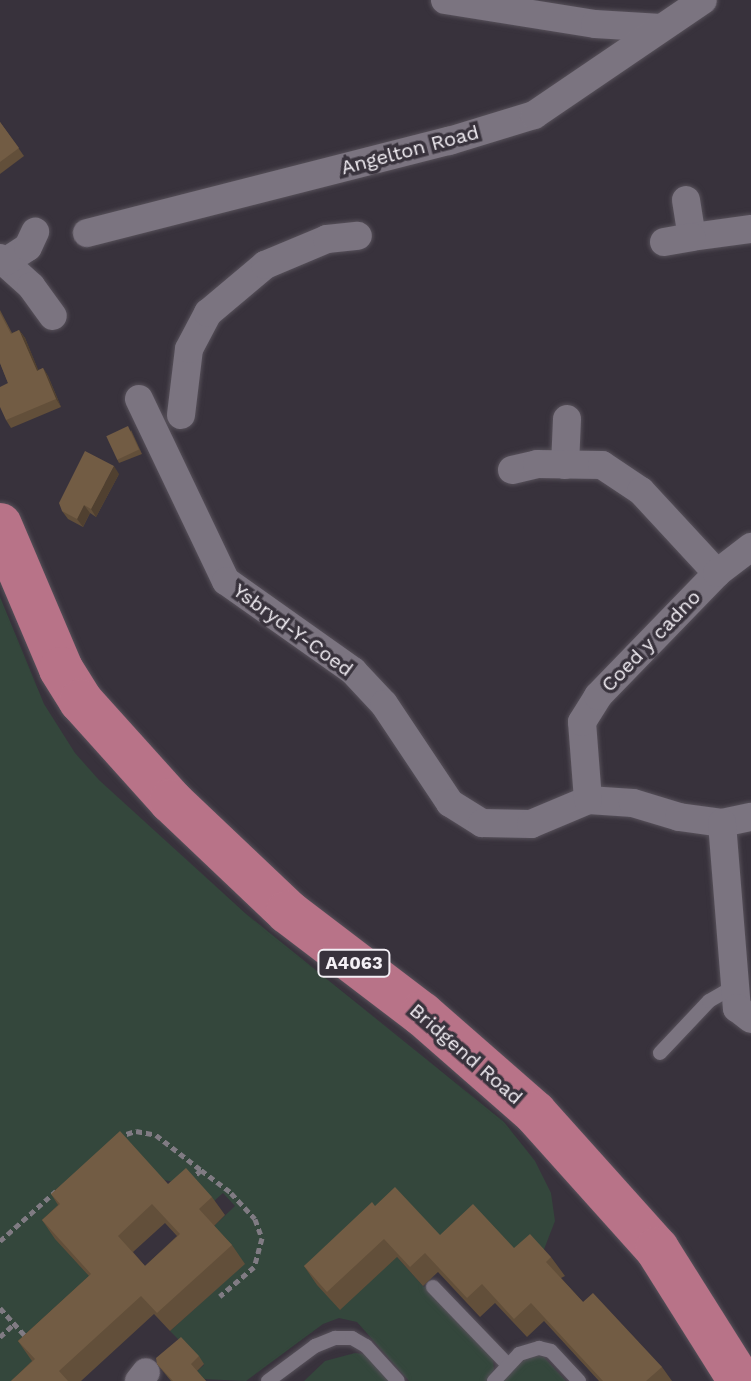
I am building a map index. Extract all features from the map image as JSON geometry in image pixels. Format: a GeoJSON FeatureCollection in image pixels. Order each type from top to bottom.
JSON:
{"type":"FeatureCollection","features":[{"type":"Feature","properties":{"kind":"main road","name":"Bridgend Road"},"geometry":{"type":"LineString","coordinates":[[0,525],[10,573],[61,669],[101,723],[171,801],[288,912],[422,1014],[535,1113],[657,1249],[740,1381]]}},
{"type":"Feature","properties":{"kind":"street"},"geometry":{"type":"LineString","coordinates":[[445,0],[595,24],[661,28]]}},
{"type":"Feature","properties":{"kind":"street","name":"Angelton Road"},"geometry":{"type":"LineString","coordinates":[[87,233],[449,141],[534,115],[703,0]]}},
{"type":"Feature","properties":{"kind":"street"},"geometry":{"type":"LineString","coordinates":[[686,200],[678,240],[751,229]]}},
{"type":"Feature","properties":{"kind":"street"},"geometry":{"type":"LineString","coordinates":[[35,232],[28,247],[2,260],[31,286],[53,316]]}},
{"type":"Feature","properties":{"kind":"street"},"geometry":{"type":"LineString","coordinates":[[152,427],[187,413],[189,349],[208,313],[265,265],[327,239],[358,236]]}},
{"type":"Feature","properties":{"kind":"street","name":"Ysbryd-Y-Coed"},"geometry":{"type":"LineString","coordinates":[[139,399],[226,581],[353,671],[384,704],[450,803],[482,823],[531,824],[588,800]]}},
{"type":"Feature","properties":{"kind":"street"},"geometry":{"type":"LineString","coordinates":[[565,465],[567,419]]}},
{"type":"Feature","properties":{"kind":"street"},"geometry":{"type":"LineString","coordinates":[[512,470],[537,464],[602,465],[641,491],[717,573]]}},
{"type":"Feature","properties":{"kind":"street","name":"Coed y cadno"},"geometry":{"type":"LineString","coordinates":[[588,800],[582,722],[598,696],[717,573],[751,547]]}},
{"type":"Feature","properties":{"kind":"street"},"geometry":{"type":"LineString","coordinates":[[588,800],[633,803],[679,817],[722,823],[751,817]]}},
{"type":"Feature","properties":{"kind":"street"},"geometry":{"type":"LineString","coordinates":[[722,823],[737,1008],[751,1019]]}},
{"type":"Feature","properties":{"kind":"lane"},"geometry":{"type":"LineString","coordinates":[[660,1053],[709,1001],[735,986]]}},
{"type":"Feature","properties":{"kind":"lane"},"geometry":{"type":"LineString","coordinates":[[433,1287],[508,1365]]}},
{"type":"Feature","properties":{"kind":"lane"},"geometry":{"type":"LineString","coordinates":[[268,1381],[315,1346],[335,1338],[352,1338],[366,1346],[398,1381]]}},
{"type":"Feature","properties":{"kind":"lane"},"geometry":{"type":"LineString","coordinates":[[494,1381],[519,1354],[539,1348],[551,1351],[579,1381]]}},
{"type":"Feature","properties":{"kind":"path"},"geometry":{"type":"LineString","coordinates":[[108,1145],[125,1133],[146,1132],[166,1141],[231,1193],[255,1219],[262,1238],[254,1267],[220,1296]]}},
{"type":"Feature","properties":{"kind":"path"},"geometry":{"type":"LineString","coordinates":[[177,1191],[201,1170]]}},
{"type":"Feature","properties":{"kind":"path"},"geometry":{"type":"LineString","coordinates":[[0,1241],[65,1183]]}},
{"type":"Feature","properties":{"kind":"path"},"geometry":{"type":"LineString","coordinates":[[0,1308],[31,1343]]}},
{"type":"Feature","properties":{"kind":"path"},"geometry":{"type":"LineString","coordinates":[[0,1337],[14,1324]]}},
{"type":"Feature","properties":{"kind":"green space"},"geometry":{"type":"Polygon","coordinates":[[[0,597],[44,704],[75,753],[99,780],[245,913],[504,1122],[535,1161],[551,1193],[555,1221],[543,1252],[453,1253],[408,1206],[397,1257],[424,1287],[427,1285],[493,1358],[494,1370],[487,1381],[409,1381],[357,1322],[339,1318],[323,1324],[246,1381],[202,1379],[196,1372],[204,1365],[170,1331],[244,1264],[212,1228],[235,1206],[223,1193],[213,1202],[199,1187],[159,1179],[104,1293],[31,1359],[48,1378],[44,1381],[0,1381],[0,597]]]}},
{"type":"Feature","properties":{"kind":"green space"},"geometry":{"type":"Polygon","coordinates":[[[355,1353],[365,1354],[389,1381],[304,1381],[325,1361],[355,1353]]]}},
{"type":"Feature","properties":{"kind":"green space"},"geometry":{"type":"Polygon","coordinates":[[[535,1355],[544,1357],[566,1381],[501,1381],[522,1359],[535,1355]]]}},
{"type":"Feature","properties":{"kind":"building"},"geometry":{"type":"Polygon","coordinates":[[[0,122],[19,148],[0,162],[0,122]]]}},
{"type":"Feature","properties":{"kind":"building"},"geometry":{"type":"Polygon","coordinates":[[[0,313],[11,334],[19,330],[37,371],[43,368],[56,399],[6,420],[0,407],[0,387],[8,383],[0,363],[0,313]]]}},
{"type":"Feature","properties":{"kind":"building"},"geometry":{"type":"Polygon","coordinates":[[[128,426],[139,450],[117,460],[106,436],[128,426]]]}},
{"type":"Feature","properties":{"kind":"building"},"geometry":{"type":"Polygon","coordinates":[[[85,451],[114,466],[91,509],[84,505],[77,519],[62,511],[59,503],[85,451]]]}},
{"type":"Feature","properties":{"kind":"building"},"geometry":{"type":"Polygon","coordinates":[[[120,1131],[168,1184],[186,1168],[212,1197],[199,1209],[232,1245],[157,1313],[141,1296],[59,1371],[68,1381],[11,1381],[35,1359],[18,1341],[91,1274],[42,1220],[60,1204],[51,1194],[120,1131]],[[152,1204],[118,1236],[145,1266],[180,1234],[152,1204]]]}},
{"type":"Feature","properties":{"kind":"building"},"geometry":{"type":"Polygon","coordinates":[[[395,1187],[440,1235],[473,1204],[514,1248],[530,1234],[551,1257],[546,1262],[583,1302],[593,1293],[662,1367],[646,1381],[603,1381],[531,1303],[514,1319],[482,1284],[467,1298],[425,1253],[410,1267],[384,1239],[327,1292],[304,1266],[372,1202],[375,1206],[395,1187]]]}},
{"type":"Feature","properties":{"kind":"building"},"geometry":{"type":"Polygon","coordinates":[[[181,1337],[199,1356],[191,1364],[206,1381],[173,1381],[157,1364],[156,1358],[181,1337]]]}}]}
